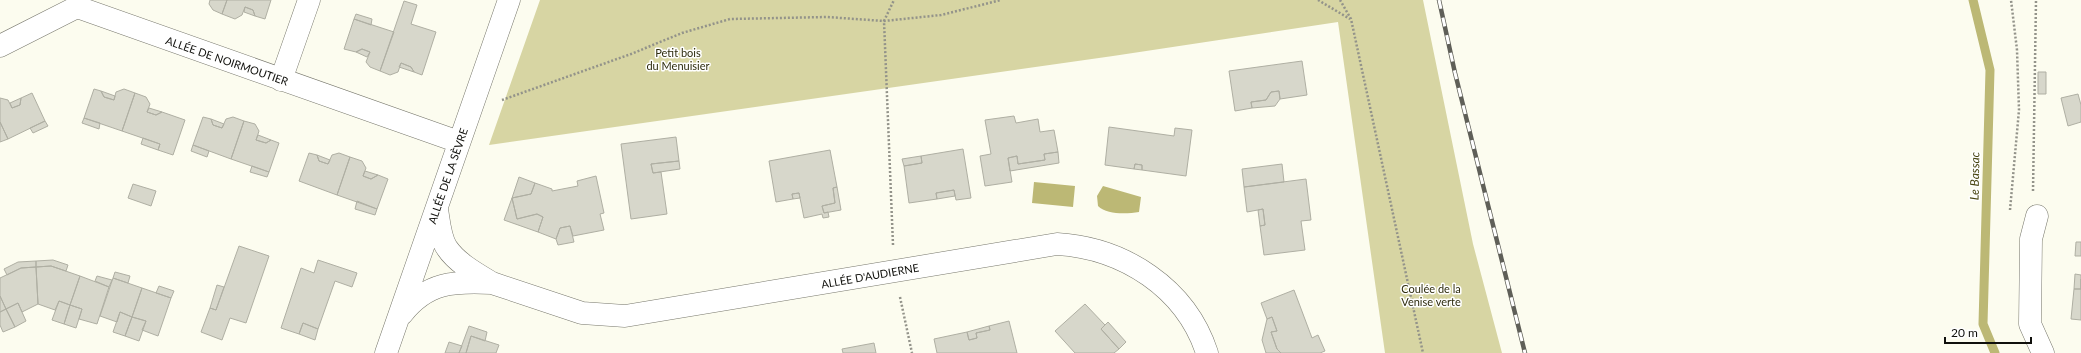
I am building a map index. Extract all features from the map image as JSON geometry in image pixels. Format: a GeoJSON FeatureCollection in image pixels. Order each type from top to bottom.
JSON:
{"type":"FeatureCollection","features":[{"type":"Feature","properties":{"kind":"street"},"geometry":{"type":"LineString","coordinates":[[281,80],[309,0]]}},
{"type":"Feature","properties":{"kind":"street","name":"ALLÉE DE LA SÈVRE"},"geometry":{"type":"LineString","coordinates":[[386,353],[509,0]]}},
{"type":"Feature","properties":{"kind":"street","name":"ALLÉE DE NOIRMOUTIER"},"geometry":{"type":"LineString","coordinates":[[0,46],[77,4],[281,80],[459,142]]}},
{"type":"Feature","properties":{"kind":"street","name":"ALLÉE D'AUDIERNE"},"geometry":{"type":"LineString","coordinates":[[437,207],[441,232],[447,248],[474,272],[492,283],[582,313],[603,316],[625,316],[1057,244],[1090,248],[1137,267],[1167,289],[1181,304],[1199,333],[1207,353]]}},
{"type":"Feature","properties":{"kind":"street"},"geometry":{"type":"LineString","coordinates":[[2037,216],[2031,239],[2030,324],[2043,353]]}},
{"type":"Feature","properties":{"kind":"street","name":"ALLÉE D'AUDIERNE"},"geometry":{"type":"LineString","coordinates":[[398,320],[409,306],[420,296],[433,288],[463,281],[492,283]]}},
{"type":"Feature","properties":{"kind":"path"},"geometry":{"type":"LineString","coordinates":[[894,0],[884,21],[894,272],[912,353]]}},
{"type":"Feature","properties":{"kind":"path"},"geometry":{"type":"LineString","coordinates":[[476,97],[498,102],[631,54],[682,33],[730,19],[827,17],[884,21],[941,15],[1001,0]]}},
{"type":"Feature","properties":{"kind":"path"},"geometry":{"type":"LineString","coordinates":[[1318,0],[1351,20]]}},
{"type":"Feature","properties":{"kind":"path"},"geometry":{"type":"LineString","coordinates":[[1340,0],[1351,20],[1423,353]]}},
{"type":"Feature","properties":{"kind":"path"},"geometry":{"type":"LineString","coordinates":[[2010,212],[2019,110],[2017,50],[2011,0]]}},
{"type":"Feature","properties":{"kind":"path"},"geometry":{"type":"LineString","coordinates":[[2036,0],[2033,190],[2037,216]]}},
{"type":"Feature","properties":{"kind":"green space"},"geometry":{"type":"Polygon","coordinates":[[[540,0],[1423,0],[1473,244],[1502,353],[1385,353],[1338,22],[1113,56],[489,145],[540,0]]]}},
{"type":"Feature","properties":{"kind":"shaded area"},"geometry":{"type":"Polygon","coordinates":[[[1034,182],[1075,186],[1073,207],[1032,203],[1034,182]]]}},
{"type":"Feature","properties":{"kind":"shaded area"},"geometry":{"type":"Polygon","coordinates":[[[1103,186],[1141,197],[1139,212],[1117,213],[1102,209],[1098,206],[1097,196],[1103,186]]]}},
{"type":"Feature","properties":{"kind":"building"},"geometry":{"type":"Polygon","coordinates":[[[210,0],[227,0],[222,14],[213,10],[209,4],[210,0]]]}},
{"type":"Feature","properties":{"kind":"building"},"geometry":{"type":"Polygon","coordinates":[[[227,0],[271,0],[265,19],[255,16],[253,10],[245,7],[242,15],[235,19],[222,14],[227,0]]]}},
{"type":"Feature","properties":{"kind":"building"},"geometry":{"type":"Polygon","coordinates":[[[404,1],[417,5],[411,24],[436,32],[422,75],[414,72],[411,67],[401,63],[398,72],[390,75],[380,71],[404,1]]]}},
{"type":"Feature","properties":{"kind":"building"},"geometry":{"type":"Polygon","coordinates":[[[245,7],[253,10],[255,16],[244,12],[245,7]]]}},
{"type":"Feature","properties":{"kind":"building"},"geometry":{"type":"Polygon","coordinates":[[[356,14],[372,19],[371,25],[354,19],[356,14]]]}},
{"type":"Feature","properties":{"kind":"building"},"geometry":{"type":"Polygon","coordinates":[[[354,19],[394,32],[380,71],[370,67],[366,62],[370,52],[362,49],[356,52],[344,49],[354,19]]]}},
{"type":"Feature","properties":{"kind":"building"},"geometry":{"type":"Polygon","coordinates":[[[362,49],[370,52],[367,57],[356,52],[362,49]]]}},
{"type":"Feature","properties":{"kind":"building"},"geometry":{"type":"Polygon","coordinates":[[[1302,61],[1307,95],[1280,99],[1279,91],[1271,92],[1266,100],[1251,102],[1252,108],[1235,111],[1229,71],[1302,61]]]}},
{"type":"Feature","properties":{"kind":"building"},"geometry":{"type":"Polygon","coordinates":[[[401,63],[411,67],[414,72],[399,67],[401,63]]]}},
{"type":"Feature","properties":{"kind":"building"},"geometry":{"type":"Polygon","coordinates":[[[2038,72],[2046,72],[2046,94],[2038,94],[2038,72]]]}},
{"type":"Feature","properties":{"kind":"building"},"geometry":{"type":"Polygon","coordinates":[[[94,89],[101,91],[104,97],[114,100],[116,92],[124,89],[135,93],[122,131],[84,118],[94,89]]]}},
{"type":"Feature","properties":{"kind":"building"},"geometry":{"type":"Polygon","coordinates":[[[101,91],[115,96],[114,100],[104,97],[101,91]]]}},
{"type":"Feature","properties":{"kind":"building"},"geometry":{"type":"Polygon","coordinates":[[[1279,91],[1280,99],[1275,106],[1252,108],[1251,102],[1266,100],[1271,92],[1279,91]]]}},
{"type":"Feature","properties":{"kind":"building"},"geometry":{"type":"Polygon","coordinates":[[[32,93],[45,121],[8,139],[0,122],[0,98],[8,100],[12,108],[20,105],[21,98],[32,93]]]}},
{"type":"Feature","properties":{"kind":"building"},"geometry":{"type":"Polygon","coordinates":[[[135,93],[146,97],[150,104],[147,112],[156,115],[162,112],[185,120],[173,155],[158,150],[160,144],[122,131],[135,93]]]}},
{"type":"Feature","properties":{"kind":"building"},"geometry":{"type":"Polygon","coordinates":[[[2078,94],[2081,105],[2081,122],[2068,126],[2061,98],[2078,94]]]}},
{"type":"Feature","properties":{"kind":"building"},"geometry":{"type":"Polygon","coordinates":[[[21,98],[20,105],[12,108],[10,103],[21,98]]]}},
{"type":"Feature","properties":{"kind":"building"},"geometry":{"type":"Polygon","coordinates":[[[149,108],[162,112],[156,115],[147,112],[149,108]]]}},
{"type":"Feature","properties":{"kind":"building"},"geometry":{"type":"Polygon","coordinates":[[[1014,116],[1016,123],[1038,119],[1040,132],[1054,130],[1058,152],[1044,154],[1045,160],[1018,164],[1017,156],[1008,158],[1012,182],[985,186],[980,156],[991,154],[985,120],[1014,116]]]}},
{"type":"Feature","properties":{"kind":"building"},"geometry":{"type":"Polygon","coordinates":[[[203,117],[211,119],[213,125],[222,128],[226,119],[233,117],[244,121],[231,159],[193,145],[203,117]]]}},
{"type":"Feature","properties":{"kind":"building"},"geometry":{"type":"Polygon","coordinates":[[[84,118],[100,123],[99,129],[82,123],[84,118]]]}},
{"type":"Feature","properties":{"kind":"building"},"geometry":{"type":"Polygon","coordinates":[[[211,119],[224,124],[222,128],[213,125],[211,119]]]}},
{"type":"Feature","properties":{"kind":"building"},"geometry":{"type":"Polygon","coordinates":[[[45,121],[48,126],[33,133],[30,128],[45,121]]]}},
{"type":"Feature","properties":{"kind":"building"},"geometry":{"type":"Polygon","coordinates":[[[244,121],[255,124],[259,131],[256,140],[266,143],[271,140],[279,143],[269,172],[231,159],[244,121]]]}},
{"type":"Feature","properties":{"kind":"building"},"geometry":{"type":"Polygon","coordinates":[[[0,122],[8,139],[0,142],[0,122]]]}},
{"type":"Feature","properties":{"kind":"building"},"geometry":{"type":"Polygon","coordinates":[[[1109,127],[1174,136],[1175,128],[1192,130],[1186,176],[1142,170],[1142,165],[1135,164],[1134,169],[1105,165],[1109,127]]]}},
{"type":"Feature","properties":{"kind":"building"},"geometry":{"type":"Polygon","coordinates":[[[258,135],[271,140],[266,143],[256,140],[258,135]]]}},
{"type":"Feature","properties":{"kind":"building"},"geometry":{"type":"Polygon","coordinates":[[[676,137],[679,161],[651,164],[653,173],[661,172],[667,214],[631,219],[621,144],[676,137]]]}},
{"type":"Feature","properties":{"kind":"building"},"geometry":{"type":"Polygon","coordinates":[[[143,138],[160,144],[158,150],[141,144],[143,138]]]}},
{"type":"Feature","properties":{"kind":"building"},"geometry":{"type":"Polygon","coordinates":[[[193,145],[209,151],[207,157],[191,151],[193,145]]]}},
{"type":"Feature","properties":{"kind":"building"},"geometry":{"type":"Polygon","coordinates":[[[963,149],[971,198],[956,200],[954,190],[936,193],[937,199],[909,203],[904,166],[922,163],[921,156],[963,149]]]}},
{"type":"Feature","properties":{"kind":"building"},"geometry":{"type":"Polygon","coordinates":[[[830,150],[837,187],[833,188],[835,203],[822,206],[824,213],[828,212],[829,217],[823,218],[822,214],[804,218],[799,193],[792,194],[793,199],[776,202],[769,161],[830,150]]]}},
{"type":"Feature","properties":{"kind":"building"},"geometry":{"type":"Polygon","coordinates":[[[1058,152],[1059,163],[1010,171],[1008,158],[1017,156],[1018,164],[1045,160],[1044,154],[1058,152]]]}},
{"type":"Feature","properties":{"kind":"building"},"geometry":{"type":"Polygon","coordinates":[[[309,153],[317,155],[319,161],[328,164],[332,155],[339,153],[350,157],[337,195],[299,181],[309,153]]]}},
{"type":"Feature","properties":{"kind":"building"},"geometry":{"type":"Polygon","coordinates":[[[317,155],[330,160],[328,164],[319,161],[317,155]]]}},
{"type":"Feature","properties":{"kind":"building"},"geometry":{"type":"Polygon","coordinates":[[[921,156],[922,163],[904,166],[902,159],[921,156]]]}},
{"type":"Feature","properties":{"kind":"building"},"geometry":{"type":"Polygon","coordinates":[[[350,157],[362,161],[366,168],[363,176],[371,179],[378,175],[388,179],[377,209],[337,195],[350,157]]]}},
{"type":"Feature","properties":{"kind":"building"},"geometry":{"type":"Polygon","coordinates":[[[679,161],[680,169],[653,173],[651,164],[679,161]]]}},
{"type":"Feature","properties":{"kind":"building"},"geometry":{"type":"Polygon","coordinates":[[[1135,164],[1142,165],[1142,170],[1134,169],[1135,164]]]}},
{"type":"Feature","properties":{"kind":"building"},"geometry":{"type":"Polygon","coordinates":[[[1282,164],[1284,182],[1244,187],[1242,169],[1282,164]]]}},
{"type":"Feature","properties":{"kind":"building"},"geometry":{"type":"Polygon","coordinates":[[[252,166],[269,172],[267,177],[250,172],[252,166]]]}},
{"type":"Feature","properties":{"kind":"building"},"geometry":{"type":"Polygon","coordinates":[[[365,171],[378,175],[371,179],[363,176],[365,171]]]}},
{"type":"Feature","properties":{"kind":"building"},"geometry":{"type":"Polygon","coordinates":[[[596,176],[604,213],[600,214],[604,230],[573,236],[570,226],[560,228],[556,239],[538,232],[543,217],[537,214],[517,219],[512,198],[531,194],[535,183],[552,189],[552,191],[578,186],[577,181],[596,176]]]}},
{"type":"Feature","properties":{"kind":"building"},"geometry":{"type":"Polygon","coordinates":[[[519,177],[535,183],[531,194],[512,198],[519,177]]]}},
{"type":"Feature","properties":{"kind":"building"},"geometry":{"type":"Polygon","coordinates":[[[1306,179],[1311,220],[1301,221],[1305,250],[1264,255],[1260,226],[1265,225],[1263,209],[1247,212],[1244,187],[1306,179]]]}},
{"type":"Feature","properties":{"kind":"building"},"geometry":{"type":"Polygon","coordinates":[[[133,184],[156,191],[151,206],[128,198],[133,184]]]}},
{"type":"Feature","properties":{"kind":"building"},"geometry":{"type":"Polygon","coordinates":[[[837,187],[841,210],[824,213],[822,206],[835,203],[833,188],[837,187]]]}},
{"type":"Feature","properties":{"kind":"building"},"geometry":{"type":"Polygon","coordinates":[[[954,190],[955,196],[937,199],[936,193],[954,190]]]}},
{"type":"Feature","properties":{"kind":"building"},"geometry":{"type":"Polygon","coordinates":[[[799,193],[800,198],[793,199],[792,194],[799,193]]]}},
{"type":"Feature","properties":{"kind":"building"},"geometry":{"type":"Polygon","coordinates":[[[512,198],[517,219],[537,214],[543,217],[538,232],[504,220],[512,198]]]}},
{"type":"Feature","properties":{"kind":"building"},"geometry":{"type":"Polygon","coordinates":[[[357,201],[377,209],[375,215],[355,209],[357,201]]]}},
{"type":"Feature","properties":{"kind":"building"},"geometry":{"type":"Polygon","coordinates":[[[1263,209],[1265,225],[1260,226],[1258,210],[1263,209]]]}},
{"type":"Feature","properties":{"kind":"building"},"geometry":{"type":"Polygon","coordinates":[[[570,226],[574,242],[558,245],[556,239],[560,228],[570,226]]]}},
{"type":"Feature","properties":{"kind":"building"},"geometry":{"type":"Polygon","coordinates":[[[2076,242],[2081,242],[2081,256],[2075,256],[2076,242]]]}},
{"type":"Feature","properties":{"kind":"building"},"geometry":{"type":"Polygon","coordinates":[[[239,246],[269,256],[246,323],[230,318],[222,340],[201,332],[210,308],[216,310],[239,246]]]}},
{"type":"Feature","properties":{"kind":"building"},"geometry":{"type":"Polygon","coordinates":[[[53,260],[68,265],[66,271],[51,266],[36,267],[36,261],[53,260]]]}},
{"type":"Feature","properties":{"kind":"building"},"geometry":{"type":"Polygon","coordinates":[[[318,260],[357,273],[352,287],[335,281],[318,329],[303,323],[299,334],[281,328],[301,268],[314,273],[318,260]]]}},
{"type":"Feature","properties":{"kind":"building"},"geometry":{"type":"Polygon","coordinates":[[[36,261],[36,267],[21,268],[7,275],[4,269],[18,262],[36,261]]]}},
{"type":"Feature","properties":{"kind":"building"},"geometry":{"type":"Polygon","coordinates":[[[51,266],[80,276],[70,305],[59,301],[55,310],[38,304],[36,267],[51,266]]]}},
{"type":"Feature","properties":{"kind":"building"},"geometry":{"type":"Polygon","coordinates":[[[36,267],[38,304],[22,312],[18,303],[6,309],[0,296],[0,278],[21,268],[36,267]]]}},
{"type":"Feature","properties":{"kind":"building"},"geometry":{"type":"Polygon","coordinates":[[[115,272],[130,276],[128,283],[113,278],[115,272]]]}},
{"type":"Feature","properties":{"kind":"building"},"geometry":{"type":"Polygon","coordinates":[[[2075,274],[2081,275],[2081,289],[2074,289],[2075,274]]]}},
{"type":"Feature","properties":{"kind":"building"},"geometry":{"type":"Polygon","coordinates":[[[80,276],[109,287],[97,324],[79,319],[82,309],[70,305],[80,276]]]}},
{"type":"Feature","properties":{"kind":"building"},"geometry":{"type":"Polygon","coordinates":[[[97,276],[112,280],[109,287],[95,281],[97,276]]]}},
{"type":"Feature","properties":{"kind":"building"},"geometry":{"type":"Polygon","coordinates":[[[113,278],[142,288],[132,317],[120,312],[117,322],[100,316],[113,278]]]}},
{"type":"Feature","properties":{"kind":"building"},"geometry":{"type":"Polygon","coordinates":[[[217,285],[224,287],[216,310],[210,308],[217,285]]]}},
{"type":"Feature","properties":{"kind":"building"},"geometry":{"type":"Polygon","coordinates":[[[159,286],[174,291],[171,298],[156,293],[159,286]]]}},
{"type":"Feature","properties":{"kind":"building"},"geometry":{"type":"Polygon","coordinates":[[[142,288],[171,298],[158,336],[142,330],[146,321],[132,317],[142,288]]]}},
{"type":"Feature","properties":{"kind":"building"},"geometry":{"type":"Polygon","coordinates":[[[2074,289],[2081,289],[2081,320],[2071,319],[2074,289]]]}},
{"type":"Feature","properties":{"kind":"building"},"geometry":{"type":"Polygon","coordinates":[[[1294,290],[1312,338],[1318,335],[1325,351],[1320,353],[1281,353],[1277,349],[1271,332],[1277,331],[1272,317],[1267,319],[1261,303],[1294,290]]]}},
{"type":"Feature","properties":{"kind":"building"},"geometry":{"type":"Polygon","coordinates":[[[0,296],[6,309],[0,312],[0,296]]]}},
{"type":"Feature","properties":{"kind":"building"},"geometry":{"type":"Polygon","coordinates":[[[59,301],[70,305],[64,324],[52,320],[59,301]]]}},
{"type":"Feature","properties":{"kind":"building"},"geometry":{"type":"Polygon","coordinates":[[[18,303],[26,321],[15,327],[6,309],[18,303]]]}},
{"type":"Feature","properties":{"kind":"building"},"geometry":{"type":"Polygon","coordinates":[[[1085,304],[1105,325],[1101,329],[1119,349],[1114,353],[1075,353],[1055,331],[1085,304]]]}},
{"type":"Feature","properties":{"kind":"building"},"geometry":{"type":"Polygon","coordinates":[[[70,305],[82,309],[76,328],[64,324],[70,305]]]}},
{"type":"Feature","properties":{"kind":"building"},"geometry":{"type":"Polygon","coordinates":[[[6,309],[15,327],[3,332],[0,325],[0,312],[6,309]]]}},
{"type":"Feature","properties":{"kind":"building"},"geometry":{"type":"Polygon","coordinates":[[[120,312],[132,317],[125,336],[113,332],[120,312]]]}},
{"type":"Feature","properties":{"kind":"building"},"geometry":{"type":"Polygon","coordinates":[[[132,317],[146,321],[139,341],[125,336],[132,317]]]}},
{"type":"Feature","properties":{"kind":"building"},"geometry":{"type":"Polygon","coordinates":[[[1272,317],[1277,331],[1271,332],[1277,349],[1281,353],[1266,353],[1262,340],[1267,319],[1272,317]]]}},
{"type":"Feature","properties":{"kind":"building"},"geometry":{"type":"Polygon","coordinates":[[[1009,321],[1017,353],[937,353],[934,339],[967,332],[969,340],[977,338],[976,333],[990,330],[989,326],[1009,321]]]}},
{"type":"Feature","properties":{"kind":"building"},"geometry":{"type":"Polygon","coordinates":[[[1108,322],[1126,342],[1119,349],[1101,329],[1108,322]]]}},
{"type":"Feature","properties":{"kind":"building"},"geometry":{"type":"Polygon","coordinates":[[[303,323],[318,329],[315,340],[299,334],[303,323]]]}},
{"type":"Feature","properties":{"kind":"building"},"geometry":{"type":"Polygon","coordinates":[[[469,326],[487,332],[485,341],[471,336],[466,353],[459,353],[469,326]]]}},
{"type":"Feature","properties":{"kind":"building"},"geometry":{"type":"Polygon","coordinates":[[[989,326],[990,330],[976,333],[977,338],[969,340],[967,332],[989,326]]]}},
{"type":"Feature","properties":{"kind":"building"},"geometry":{"type":"Polygon","coordinates":[[[471,336],[499,345],[496,353],[466,353],[471,336]]]}},
{"type":"Feature","properties":{"kind":"building"},"geometry":{"type":"Polygon","coordinates":[[[449,342],[462,346],[459,353],[445,353],[449,342]]]}},
{"type":"Feature","properties":{"kind":"building"},"geometry":{"type":"Polygon","coordinates":[[[874,343],[876,353],[843,353],[842,349],[874,343]]]}},
{"type":"Feature","properties":{"kind":"waterway","name":"Le Bassac"},"geometry":{"type":"LineString","coordinates":[[1973,0],[1990,70],[1983,324],[1995,353]]}},
{"type":"Feature","properties":{"kind":"railway"},"geometry":{"type":"LineString","coordinates":[[1439,0],[1455,73],[1525,353]]}},
{"type":"Feature","properties":{"kind":"park label","name":"Petit bois du Menuisier"},"geometry":{"type":"Point","coordinates":[678,59]}},
{"type":"Feature","properties":{"kind":"park label","name":"Coulée de la Venise verte"},"geometry":{"type":"Point","coordinates":[1431,295]}}]}
